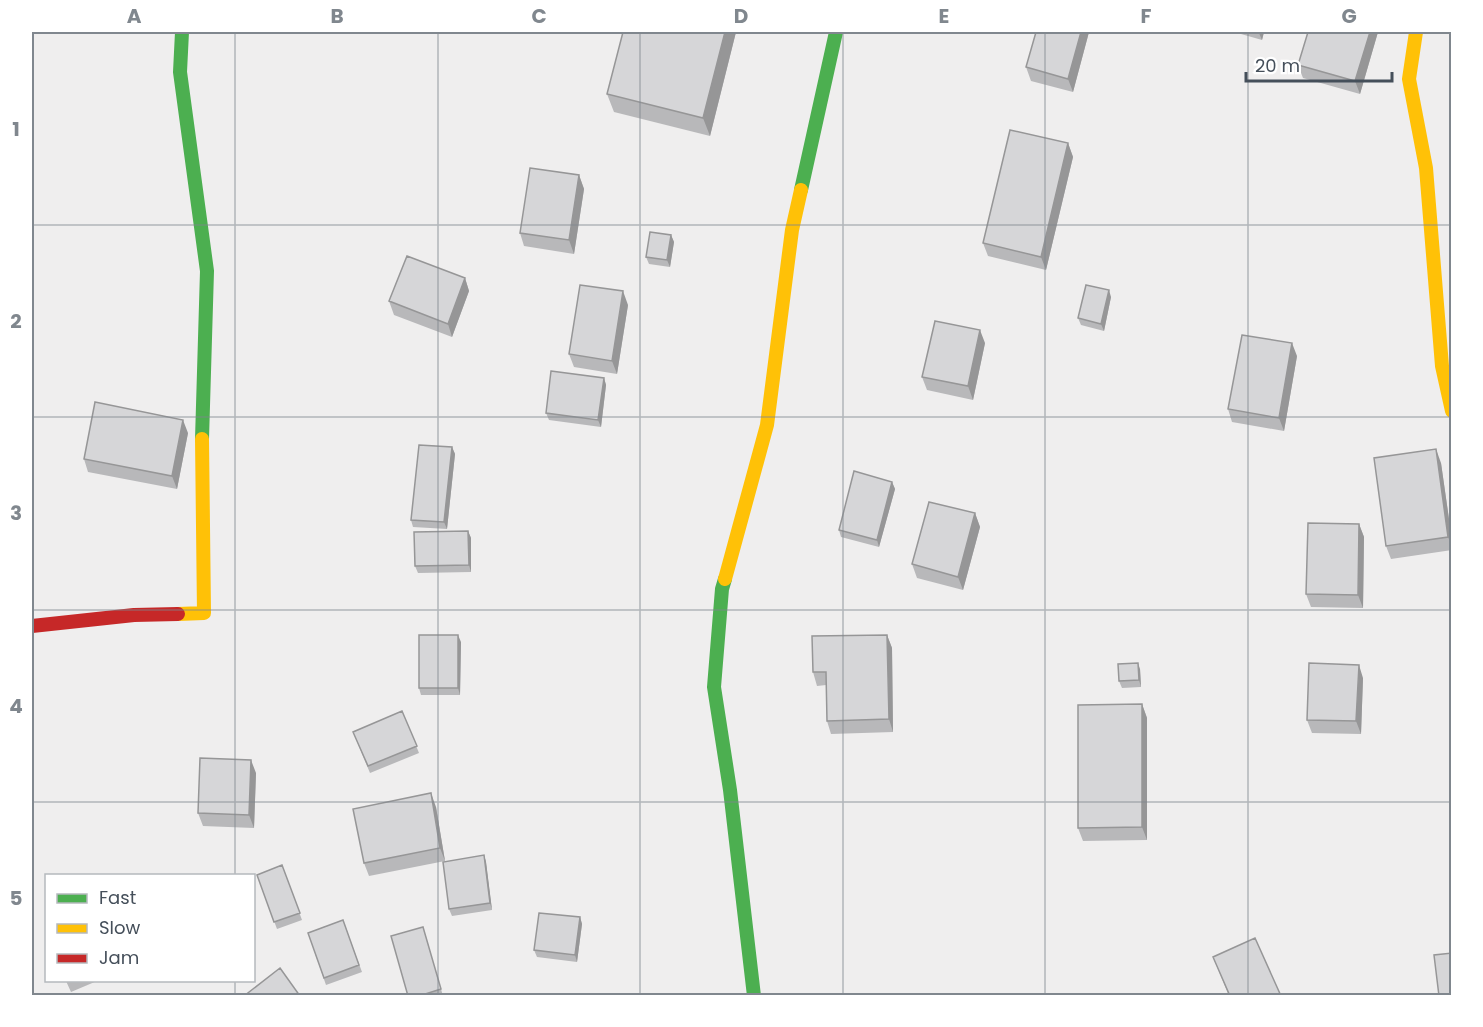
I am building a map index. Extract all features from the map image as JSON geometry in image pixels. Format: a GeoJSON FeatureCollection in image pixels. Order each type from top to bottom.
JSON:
{"type":"FeatureCollection","features":[{"type":"Feature","properties":{"kind":"street"},"geometry":{"type":"LineString","coordinates":[[32,626],[134,615],[204,613],[201,457],[207,271],[180,72],[182,32]]}},
{"type":"Feature","properties":{"kind":"street"},"geometry":{"type":"LineString","coordinates":[[754,996],[730,790],[714,687],[722,589],[767,425],[792,230],[836,32]]}},
{"type":"Feature","properties":{"kind":"street"},"geometry":{"type":"LineString","coordinates":[[1416,32],[1409,80],[1426,168],[1442,366],[1452,411]]}},
{"type":"Feature","properties":{"kind":"building"},"geometry":{"type":"Polygon","coordinates":[[[623,32],[725,32],[703,118],[607,94],[623,32]]]}},
{"type":"Feature","properties":{"kind":"building"},"geometry":{"type":"Polygon","coordinates":[[[1036,32],[1081,32],[1068,79],[1026,67],[1036,32]]]}},
{"type":"Feature","properties":{"kind":"building"},"geometry":{"type":"Polygon","coordinates":[[[1308,32],[1370,32],[1355,81],[1298,65],[1308,32]]]}},
{"type":"Feature","properties":{"kind":"building"},"geometry":{"type":"Polygon","coordinates":[[[1010,130],[1068,143],[1041,257],[983,243],[1010,130]]]}},
{"type":"Feature","properties":{"kind":"building"},"geometry":{"type":"Polygon","coordinates":[[[530,168],[579,175],[569,240],[520,233],[530,168]]]}},
{"type":"Feature","properties":{"kind":"building"},"geometry":{"type":"Polygon","coordinates":[[[650,232],[671,235],[667,260],[646,257],[650,232]]]}},
{"type":"Feature","properties":{"kind":"building"},"geometry":{"type":"Polygon","coordinates":[[[407,256],[465,278],[448,324],[389,301],[407,256]]]}},
{"type":"Feature","properties":{"kind":"building"},"geometry":{"type":"Polygon","coordinates":[[[580,285],[623,291],[612,361],[569,354],[580,285]]]}},
{"type":"Feature","properties":{"kind":"building"},"geometry":{"type":"Polygon","coordinates":[[[1086,285],[1109,290],[1101,324],[1078,318],[1086,285]]]}},
{"type":"Feature","properties":{"kind":"building"},"geometry":{"type":"Polygon","coordinates":[[[935,321],[980,330],[968,386],[922,377],[935,321]]]}},
{"type":"Feature","properties":{"kind":"building"},"geometry":{"type":"Polygon","coordinates":[[[1242,335],[1292,343],[1279,418],[1228,409],[1242,335]]]}},
{"type":"Feature","properties":{"kind":"building"},"geometry":{"type":"Polygon","coordinates":[[[551,371],[604,378],[598,420],[546,413],[551,371]]]}},
{"type":"Feature","properties":{"kind":"building"},"geometry":{"type":"Polygon","coordinates":[[[95,402],[183,420],[172,476],[84,459],[95,402]]]}},
{"type":"Feature","properties":{"kind":"building"},"geometry":{"type":"Polygon","coordinates":[[[419,445],[452,447],[444,522],[411,520],[419,445]]]}},
{"type":"Feature","properties":{"kind":"building"},"geometry":{"type":"Polygon","coordinates":[[[1436,449],[1448,537],[1386,546],[1374,458],[1436,449]]]}},
{"type":"Feature","properties":{"kind":"building"},"geometry":{"type":"Polygon","coordinates":[[[854,471],[892,482],[877,540],[839,530],[854,471]]]}},
{"type":"Feature","properties":{"kind":"building"},"geometry":{"type":"Polygon","coordinates":[[[929,502],[975,513],[958,577],[912,564],[929,502]]]}},
{"type":"Feature","properties":{"kind":"building"},"geometry":{"type":"Polygon","coordinates":[[[1308,523],[1359,524],[1358,595],[1306,594],[1308,523]]]}},
{"type":"Feature","properties":{"kind":"building"},"geometry":{"type":"Polygon","coordinates":[[[468,531],[469,565],[415,566],[414,532],[468,531]]]}},
{"type":"Feature","properties":{"kind":"building"},"geometry":{"type":"Polygon","coordinates":[[[419,635],[458,635],[458,688],[419,688],[419,635]]]}},
{"type":"Feature","properties":{"kind":"building"},"geometry":{"type":"Polygon","coordinates":[[[887,635],[889,719],[827,721],[826,672],[813,672],[812,636],[887,635]]]}},
{"type":"Feature","properties":{"kind":"building"},"geometry":{"type":"Polygon","coordinates":[[[1138,663],[1139,680],[1119,681],[1118,664],[1138,663]]]}},
{"type":"Feature","properties":{"kind":"building"},"geometry":{"type":"Polygon","coordinates":[[[1309,663],[1359,665],[1356,721],[1307,720],[1309,663]]]}},
{"type":"Feature","properties":{"kind":"building"},"geometry":{"type":"Polygon","coordinates":[[[1142,704],[1142,827],[1078,828],[1078,705],[1142,704]]]}},
{"type":"Feature","properties":{"kind":"building"},"geometry":{"type":"Polygon","coordinates":[[[402,711],[417,746],[368,766],[353,732],[402,711]]]}},
{"type":"Feature","properties":{"kind":"building"},"geometry":{"type":"Polygon","coordinates":[[[200,758],[251,760],[249,815],[198,813],[200,758]]]}},
{"type":"Feature","properties":{"kind":"building"},"geometry":{"type":"Polygon","coordinates":[[[431,793],[440,848],[364,863],[353,809],[431,793]]]}},
{"type":"Feature","properties":{"kind":"building"},"geometry":{"type":"Polygon","coordinates":[[[484,855],[490,903],[449,909],[443,862],[484,855]]]}},
{"type":"Feature","properties":{"kind":"building"},"geometry":{"type":"Polygon","coordinates":[[[282,865],[300,913],[274,922],[257,875],[282,865]]]}},
{"type":"Feature","properties":{"kind":"building"},"geometry":{"type":"Polygon","coordinates":[[[539,913],[580,917],[575,955],[534,950],[539,913]]]}},
{"type":"Feature","properties":{"kind":"building"},"geometry":{"type":"Polygon","coordinates":[[[343,920],[359,965],[324,978],[308,933],[343,920]]]}},
{"type":"Feature","properties":{"kind":"building"},"geometry":{"type":"Polygon","coordinates":[[[423,927],[441,989],[419,996],[408,996],[391,936],[423,927]]]}},
{"type":"Feature","properties":{"kind":"building"},"geometry":{"type":"Polygon","coordinates":[[[1255,938],[1281,996],[1230,996],[1213,957],[1255,938]]]}},
{"type":"Feature","properties":{"kind":"building"},"geometry":{"type":"Polygon","coordinates":[[[1452,953],[1452,996],[1439,996],[1434,955],[1452,953]]]}},
{"type":"Feature","properties":{"kind":"building"},"geometry":{"type":"Polygon","coordinates":[[[280,968],[300,996],[244,996],[280,968]]]}},
{"type":"Feature","properties":{"kind":"traffic: fast"},"geometry":{"type":"LineString","coordinates":[[182,32],[180,72],[207,271],[202,439]]}},
{"type":"Feature","properties":{"kind":"traffic: fast"},"geometry":{"type":"LineString","coordinates":[[801,190],[836,32]]}},
{"type":"Feature","properties":{"kind":"traffic: fast"},"geometry":{"type":"LineString","coordinates":[[725,579],[722,589],[714,687],[730,790],[754,996]]}},
{"type":"Feature","properties":{"kind":"traffic: slow"},"geometry":{"type":"LineString","coordinates":[[1416,32],[1409,79],[1426,168],[1442,366],[1452,411]]}},
{"type":"Feature","properties":{"kind":"traffic: slow"},"geometry":{"type":"LineString","coordinates":[[725,579],[767,425],[792,230],[801,190]]}},
{"type":"Feature","properties":{"kind":"traffic: slow"},"geometry":{"type":"LineString","coordinates":[[178,614],[204,613],[202,439]]}},
{"type":"Feature","properties":{"kind":"traffic: jam"},"geometry":{"type":"LineString","coordinates":[[32,626],[134,615],[178,614]]}}]}
